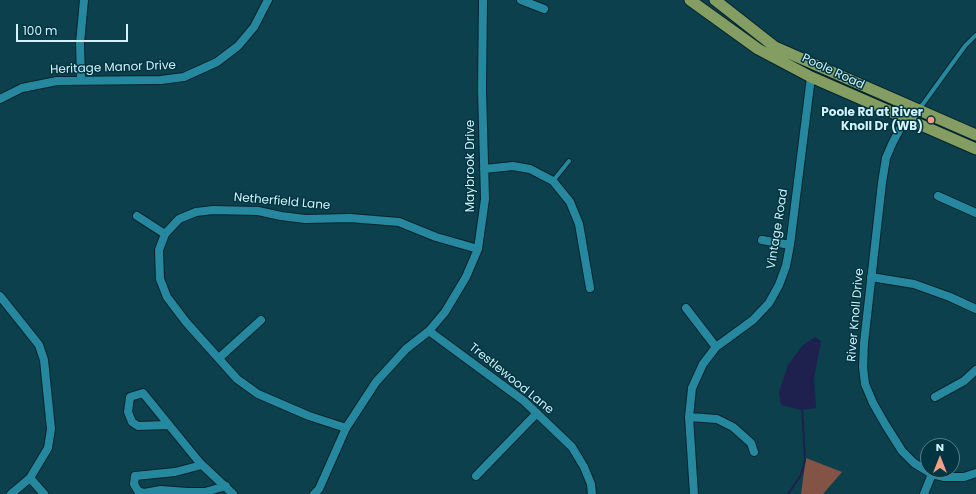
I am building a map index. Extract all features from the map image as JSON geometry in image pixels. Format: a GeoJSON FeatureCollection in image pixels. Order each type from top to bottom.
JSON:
{"type":"FeatureCollection","features":[{"type":"Feature","properties":{"kind":"main road","name":"Poole Road"},"geometry":{"type":"LineString","coordinates":[[690,0],[758,49],[811,77],[905,119],[976,148]]}},
{"type":"Feature","properties":{"kind":"main road","name":"Poole Road"},"geometry":{"type":"LineString","coordinates":[[715,0],[775,47],[976,135]]}},
{"type":"Feature","properties":{"kind":"street"},"geometry":{"type":"LineString","coordinates":[[81,80],[80,43],[84,0]]}},
{"type":"Feature","properties":{"kind":"street","name":"Heritage Manor Drive"},"geometry":{"type":"LineString","coordinates":[[0,99],[13,92],[34,85],[57,81],[161,80],[184,77],[217,62],[238,46],[254,27],[268,0]]}},
{"type":"Feature","properties":{"kind":"street","name":"Maybrook Drive"},"geometry":{"type":"LineString","coordinates":[[319,492],[346,428],[376,382],[406,349],[429,331],[445,312],[466,277],[478,249],[485,200],[483,0]]}},
{"type":"Feature","properties":{"kind":"street"},"geometry":{"type":"LineString","coordinates":[[521,0],[544,9]]}},
{"type":"Feature","properties":{"kind":"street","name":"Vintage Road"},"geometry":{"type":"LineString","coordinates":[[694,494],[689,417],[692,388],[696,377],[716,347],[749,324],[769,303],[779,285],[786,266],[790,245],[811,77]]}},
{"type":"Feature","properties":{"kind":"street","name":"River Knoll Drive"},"geometry":{"type":"LineString","coordinates":[[905,119],[892,144],[884,169],[863,353],[865,384],[872,403],[902,451],[920,467]]}},
{"type":"Feature","properties":{"kind":"street"},"geometry":{"type":"LineString","coordinates":[[484,169],[513,166],[530,169],[553,181],[570,202],[579,224],[590,288]]}},
{"type":"Feature","properties":{"kind":"street"},"geometry":{"type":"LineString","coordinates":[[938,196],[976,212]]}},
{"type":"Feature","properties":{"kind":"street","name":"Netherfield Lane"},"geometry":{"type":"LineString","coordinates":[[346,428],[309,416],[258,394],[237,379],[186,322],[167,297],[160,279],[159,250],[165,234],[179,219],[196,212],[213,210],[258,211],[305,219],[350,218],[399,222],[436,237],[478,249]]}},
{"type":"Feature","properties":{"kind":"street"},"geometry":{"type":"LineString","coordinates":[[137,216],[165,234]]}},
{"type":"Feature","properties":{"kind":"street"},"geometry":{"type":"LineString","coordinates":[[762,240],[790,245]]}},
{"type":"Feature","properties":{"kind":"street"},"geometry":{"type":"LineString","coordinates":[[871,277],[899,280],[921,286],[976,309]]}},
{"type":"Feature","properties":{"kind":"street"},"geometry":{"type":"LineString","coordinates":[[0,296],[39,344],[44,360],[51,429],[48,448],[30,478],[11,494]]}},
{"type":"Feature","properties":{"kind":"street"},"geometry":{"type":"LineString","coordinates":[[686,308],[716,347]]}},
{"type":"Feature","properties":{"kind":"street"},"geometry":{"type":"LineString","coordinates":[[219,358],[261,320]]}},
{"type":"Feature","properties":{"kind":"street","name":"Trestlewood Lane"},"geometry":{"type":"LineString","coordinates":[[429,331],[488,374],[537,413],[572,447],[584,466],[591,484],[592,494]]}},
{"type":"Feature","properties":{"kind":"street"},"geometry":{"type":"LineString","coordinates":[[935,397],[964,381],[976,370]]}},
{"type":"Feature","properties":{"kind":"street"},"geometry":{"type":"LineString","coordinates":[[168,425],[138,426],[132,422],[128,412],[130,397],[143,393],[200,463],[233,494]]}},
{"type":"Feature","properties":{"kind":"street"},"geometry":{"type":"LineString","coordinates":[[476,476],[537,413]]}},
{"type":"Feature","properties":{"kind":"street"},"geometry":{"type":"LineString","coordinates":[[689,417],[717,419],[733,427],[751,443],[754,452]]}},
{"type":"Feature","properties":{"kind":"street"},"geometry":{"type":"LineString","coordinates":[[200,463],[198,466],[175,472],[135,476],[134,484],[138,491],[144,493],[161,490],[187,493],[205,492],[226,486]]}},
{"type":"Feature","properties":{"kind":"street","name":"River Knoll Drive"},"geometry":{"type":"LineString","coordinates":[[960,477],[976,473]]}},
{"type":"Feature","properties":{"kind":"street"},"geometry":{"type":"LineString","coordinates":[[30,478],[44,494]]}},
{"type":"Feature","properties":{"kind":"street"},"geometry":{"type":"LineString","coordinates":[[924,494],[930,478]]}},
{"type":"Feature","properties":{"kind":"lane"},"geometry":{"type":"LineString","coordinates":[[905,119],[923,104],[965,46],[976,35]]}},
{"type":"Feature","properties":{"kind":"lane"},"geometry":{"type":"LineString","coordinates":[[553,181],[569,161]]}},
{"type":"Feature","properties":{"kind":"shaded area"},"geometry":{"type":"Polygon","coordinates":[[[815,337],[821,341],[814,378],[816,408],[801,410],[781,405],[779,392],[788,365],[803,345],[815,337]]]}},
{"type":"Feature","properties":{"kind":"shaded area"},"geometry":{"type":"Polygon","coordinates":[[[806,458],[842,472],[823,494],[801,494],[806,458]]]}},
{"type":"Feature","properties":{"kind":"waterway"},"geometry":{"type":"LineString","coordinates":[[788,494],[801,475],[805,460],[802,407]]}},
{"type":"Feature","properties":{"kind":"place","name":"Poole Rd at River Knoll Dr (WB)"},"geometry":{"type":"Point","coordinates":[931,120]}}]}
